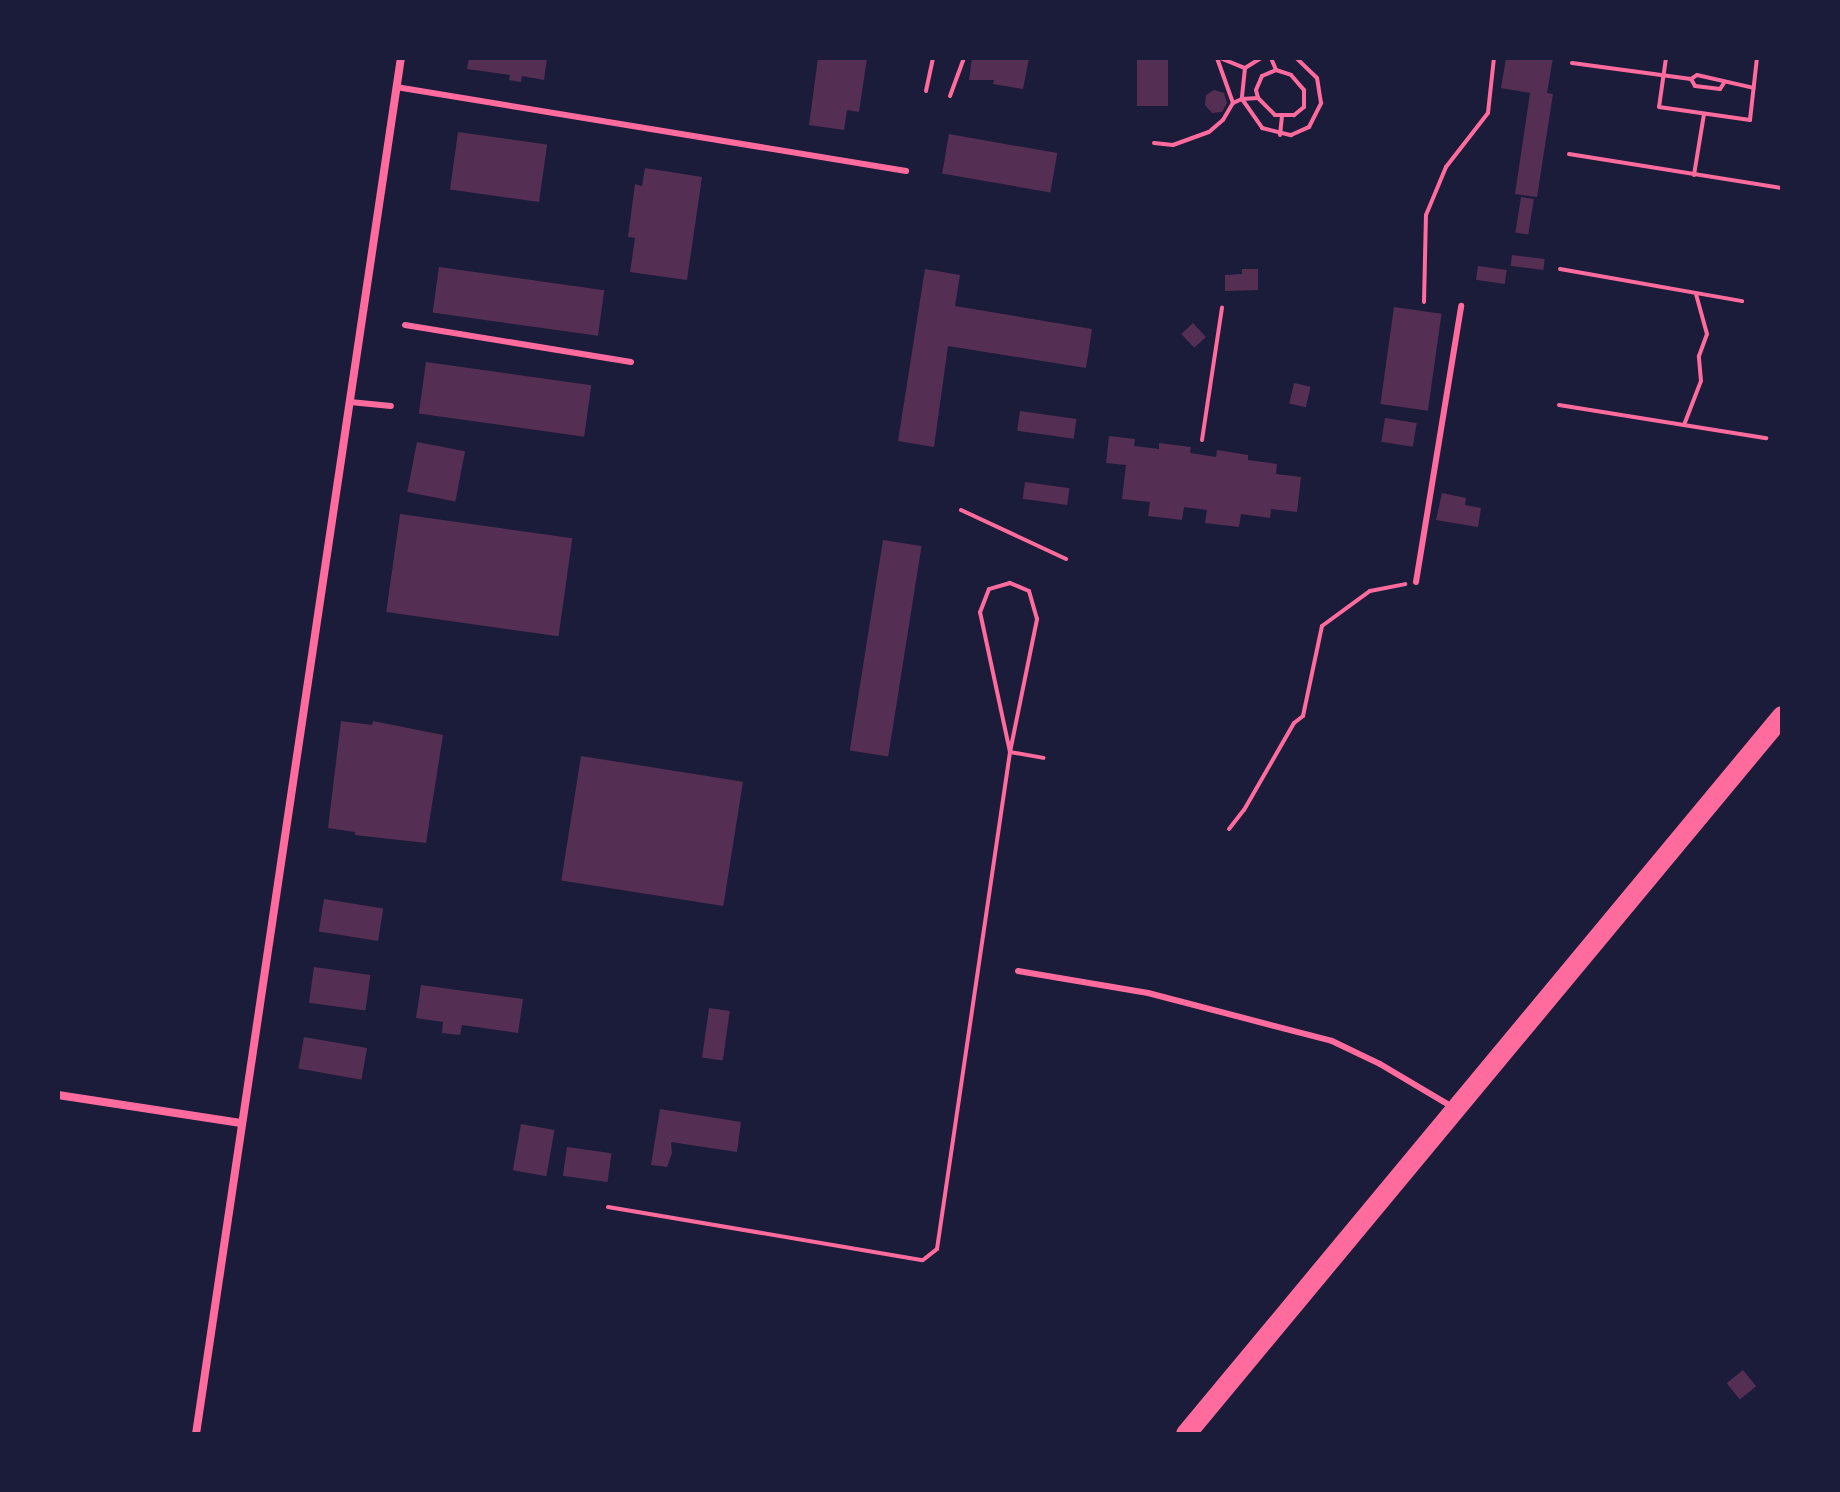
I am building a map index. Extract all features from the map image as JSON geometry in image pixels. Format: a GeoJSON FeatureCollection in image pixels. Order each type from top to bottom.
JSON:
{"type":"FeatureCollection","features":[{"type":"Feature","properties":{"kind":"main road"},"geometry":{"type":"LineString","coordinates":[[1186,1434],[1782,716]]}},
{"type":"Feature","properties":{"kind":"street"},"geometry":{"type":"LineString","coordinates":[[196,1434],[401,58]]}},
{"type":"Feature","properties":{"kind":"street"},"geometry":{"type":"LineString","coordinates":[[58,1095],[241,1123]]}},
{"type":"Feature","properties":{"kind":"lane"},"geometry":{"type":"LineString","coordinates":[[396,87],[906,171]]}},
{"type":"Feature","properties":{"kind":"lane"},"geometry":{"type":"LineString","coordinates":[[1416,582],[1461,306]]}},
{"type":"Feature","properties":{"kind":"lane"},"geometry":{"type":"LineString","coordinates":[[405,325],[631,362]]}},
{"type":"Feature","properties":{"kind":"lane"},"geometry":{"type":"LineString","coordinates":[[350,402],[391,406]]}},
{"type":"Feature","properties":{"kind":"lane"},"geometry":{"type":"LineString","coordinates":[[1018,971],[1162,996],[1332,1041],[1380,1064],[1455,1109]]}},
{"type":"Feature","properties":{"kind":"path"},"geometry":{"type":"LineString","coordinates":[[926,91],[933,58]]}},
{"type":"Feature","properties":{"kind":"path"},"geometry":{"type":"LineString","coordinates":[[950,96],[964,58]]}},
{"type":"Feature","properties":{"kind":"path"},"geometry":{"type":"LineString","coordinates":[[1218,58],[1245,68]]}},
{"type":"Feature","properties":{"kind":"path"},"geometry":{"type":"LineString","coordinates":[[1218,58],[1233,103]]}},
{"type":"Feature","properties":{"kind":"path"},"geometry":{"type":"LineString","coordinates":[[1245,68],[1261,58]]}},
{"type":"Feature","properties":{"kind":"path"},"geometry":{"type":"LineString","coordinates":[[1271,58],[1276,70]]}},
{"type":"Feature","properties":{"kind":"path"},"geometry":{"type":"LineString","coordinates":[[1245,68],[1242,99],[1252,119],[1262,128],[1280,135],[1291,135],[1309,127],[1321,103],[1317,78],[1296,58]]}},
{"type":"Feature","properties":{"kind":"path"},"geometry":{"type":"LineString","coordinates":[[1424,302],[1426,215],[1446,167],[1488,113],[1494,58]]}},
{"type":"Feature","properties":{"kind":"path"},"geometry":{"type":"LineString","coordinates":[[1666,58],[1659,107],[1750,120],[1757,58]]}},
{"type":"Feature","properties":{"kind":"path"},"geometry":{"type":"LineString","coordinates":[[1572,63],[1691,79],[1697,75],[1754,88]]}},
{"type":"Feature","properties":{"kind":"path"},"geometry":{"type":"LineString","coordinates":[[1276,70],[1291,75],[1304,90],[1304,107],[1294,115],[1275,115],[1258,98],[1256,90],[1262,76],[1276,70]]}},
{"type":"Feature","properties":{"kind":"path"},"geometry":{"type":"LineString","coordinates":[[1691,79],[1695,86],[1720,89],[1724,83]]}},
{"type":"Feature","properties":{"kind":"path"},"geometry":{"type":"LineString","coordinates":[[1154,143],[1173,145],[1209,132],[1223,120],[1233,103],[1258,98]]}},
{"type":"Feature","properties":{"kind":"path"},"geometry":{"type":"LineString","coordinates":[[1694,175],[1704,113]]}},
{"type":"Feature","properties":{"kind":"path"},"geometry":{"type":"LineString","coordinates":[[1280,135],[1282,115]]}},
{"type":"Feature","properties":{"kind":"path"},"geometry":{"type":"LineString","coordinates":[[1569,154],[1782,188]]}},
{"type":"Feature","properties":{"kind":"path"},"geometry":{"type":"LineString","coordinates":[[1560,269],[1742,301]]}},
{"type":"Feature","properties":{"kind":"path"},"geometry":{"type":"LineString","coordinates":[[1684,425],[1701,381],[1699,356],[1707,334],[1696,294]]}},
{"type":"Feature","properties":{"kind":"path"},"geometry":{"type":"LineString","coordinates":[[1202,440],[1222,307]]}},
{"type":"Feature","properties":{"kind":"path"},"geometry":{"type":"LineString","coordinates":[[1559,405],[1766,438]]}},
{"type":"Feature","properties":{"kind":"path"},"geometry":{"type":"LineString","coordinates":[[961,510],[1066,559]]}},
{"type":"Feature","properties":{"kind":"path"},"geometry":{"type":"LineString","coordinates":[[1229,829],[1244,810],[1294,723],[1303,716],[1322,626],[1370,591],[1416,582]]}},
{"type":"Feature","properties":{"kind":"path"},"geometry":{"type":"LineString","coordinates":[[608,1207],[923,1260],[937,1249],[1010,752],[1037,619],[1029,591],[1010,583],[989,589],[980,612],[1010,752]]}},
{"type":"Feature","properties":{"kind":"path"},"geometry":{"type":"LineString","coordinates":[[1010,752],[1043,758]]}},
{"type":"Feature","properties":{"kind":"building"},"geometry":{"type":"Polygon","coordinates":[[[469,58],[547,58],[544,80],[522,76],[521,82],[509,80],[510,75],[467,69],[469,58]]]}},
{"type":"Feature","properties":{"kind":"building"},"geometry":{"type":"Polygon","coordinates":[[[818,58],[867,58],[859,112],[847,110],[844,130],[809,125],[818,58]]]}},
{"type":"Feature","properties":{"kind":"building"},"geometry":{"type":"Polygon","coordinates":[[[972,58],[1029,58],[1023,89],[993,84],[994,80],[969,80],[972,58]]]}},
{"type":"Feature","properties":{"kind":"building"},"geometry":{"type":"Polygon","coordinates":[[[1137,58],[1168,58],[1168,106],[1137,106],[1137,58]]]}},
{"type":"Feature","properties":{"kind":"building"},"geometry":{"type":"Polygon","coordinates":[[[1506,58],[1553,58],[1547,93],[1553,94],[1537,197],[1515,194],[1530,93],[1501,88],[1506,58]]]}},
{"type":"Feature","properties":{"kind":"building"},"geometry":{"type":"Polygon","coordinates":[[[1214,90],[1224,93],[1227,103],[1222,112],[1212,113],[1205,105],[1206,95],[1214,90]]]}},
{"type":"Feature","properties":{"kind":"building"},"geometry":{"type":"Polygon","coordinates":[[[458,132],[547,145],[539,202],[450,189],[458,132]]]}},
{"type":"Feature","properties":{"kind":"building"},"geometry":{"type":"Polygon","coordinates":[[[949,134],[1057,153],[1050,192],[942,173],[949,134]]]}},
{"type":"Feature","properties":{"kind":"building"},"geometry":{"type":"Polygon","coordinates":[[[645,168],[702,177],[687,280],[630,272],[635,238],[628,237],[635,184],[642,186],[645,168]]]}},
{"type":"Feature","properties":{"kind":"building"},"geometry":{"type":"Polygon","coordinates":[[[1521,197],[1534,199],[1528,235],[1515,233],[1521,197]]]}},
{"type":"Feature","properties":{"kind":"building"},"geometry":{"type":"Polygon","coordinates":[[[1512,255],[1545,259],[1543,270],[1511,266],[1512,255]]]}},
{"type":"Feature","properties":{"kind":"building"},"geometry":{"type":"Polygon","coordinates":[[[1478,266],[1507,270],[1505,284],[1476,280],[1478,266]]]}},
{"type":"Feature","properties":{"kind":"building"},"geometry":{"type":"Polygon","coordinates":[[[439,267],[604,290],[598,336],[433,313],[439,267]]]}},
{"type":"Feature","properties":{"kind":"building"},"geometry":{"type":"Polygon","coordinates":[[[925,269],[960,275],[955,306],[1092,329],[1086,368],[948,346],[934,447],[898,441],[925,269]]]}},
{"type":"Feature","properties":{"kind":"building"},"geometry":{"type":"Polygon","coordinates":[[[1242,269],[1258,269],[1258,290],[1225,291],[1225,275],[1242,274],[1242,269]]]}},
{"type":"Feature","properties":{"kind":"building"},"geometry":{"type":"Polygon","coordinates":[[[1394,307],[1442,314],[1428,411],[1380,404],[1394,307]]]}},
{"type":"Feature","properties":{"kind":"building"},"geometry":{"type":"Polygon","coordinates":[[[1193,323],[1206,337],[1194,348],[1181,334],[1193,323]]]}},
{"type":"Feature","properties":{"kind":"building"},"geometry":{"type":"Polygon","coordinates":[[[426,362],[591,385],[584,437],[419,413],[426,362]]]}},
{"type":"Feature","properties":{"kind":"building"},"geometry":{"type":"Polygon","coordinates":[[[1294,383],[1311,387],[1306,407],[1289,403],[1294,383]]]}},
{"type":"Feature","properties":{"kind":"building"},"geometry":{"type":"Polygon","coordinates":[[[1020,411],[1076,419],[1074,439],[1017,431],[1020,411]]]}},
{"type":"Feature","properties":{"kind":"building"},"geometry":{"type":"Polygon","coordinates":[[[1385,418],[1417,423],[1413,447],[1381,442],[1385,418]]]}},
{"type":"Feature","properties":{"kind":"building"},"geometry":{"type":"Polygon","coordinates":[[[1109,436],[1135,439],[1134,446],[1159,449],[1159,443],[1191,447],[1190,453],[1216,457],[1217,450],[1248,455],[1248,460],[1277,464],[1276,474],[1301,477],[1297,512],[1271,509],[1270,518],[1241,514],[1239,527],[1205,523],[1207,510],[1184,507],[1182,520],[1148,516],[1150,502],[1122,499],[1126,465],[1106,463],[1109,436]]]}},
{"type":"Feature","properties":{"kind":"building"},"geometry":{"type":"Polygon","coordinates":[[[417,442],[465,451],[455,501],[407,492],[417,442]]]}},
{"type":"Feature","properties":{"kind":"building"},"geometry":{"type":"Polygon","coordinates":[[[1025,482],[1070,488],[1067,505],[1023,499],[1025,482]]]}},
{"type":"Feature","properties":{"kind":"building"},"geometry":{"type":"Polygon","coordinates":[[[1442,493],[1466,498],[1465,505],[1481,508],[1478,527],[1436,520],[1442,493]]]}},
{"type":"Feature","properties":{"kind":"building"},"geometry":{"type":"Polygon","coordinates":[[[400,514],[572,538],[559,636],[386,612],[400,514]]]}},
{"type":"Feature","properties":{"kind":"building"},"geometry":{"type":"Polygon","coordinates":[[[883,540],[922,546],[888,756],[850,750],[883,540]]]}},
{"type":"Feature","properties":{"kind":"building"},"geometry":{"type":"Polygon","coordinates":[[[341,721],[372,725],[373,721],[443,735],[426,843],[355,835],[355,832],[328,828],[341,721]]]}},
{"type":"Feature","properties":{"kind":"building"},"geometry":{"type":"Polygon","coordinates":[[[581,756],[743,782],[723,906],[561,880],[581,756]]]}},
{"type":"Feature","properties":{"kind":"building"},"geometry":{"type":"Polygon","coordinates":[[[324,899],[383,908],[378,941],[319,932],[324,899]]]}},
{"type":"Feature","properties":{"kind":"building"},"geometry":{"type":"Polygon","coordinates":[[[314,967],[370,975],[365,1011],[309,1003],[314,967]]]}},
{"type":"Feature","properties":{"kind":"building"},"geometry":{"type":"Polygon","coordinates":[[[421,985],[523,999],[518,1033],[462,1025],[460,1035],[442,1033],[443,1022],[416,1018],[421,985]]]}},
{"type":"Feature","properties":{"kind":"building"},"geometry":{"type":"Polygon","coordinates":[[[709,1008],[730,1011],[723,1060],[702,1058],[709,1008]]]}},
{"type":"Feature","properties":{"kind":"building"},"geometry":{"type":"Polygon","coordinates":[[[304,1037],[367,1048],[361,1080],[298,1069],[304,1037]]]}},
{"type":"Feature","properties":{"kind":"building"},"geometry":{"type":"Polygon","coordinates":[[[660,1109],[741,1122],[737,1152],[671,1142],[672,1153],[667,1167],[651,1165],[660,1109]]]}},
{"type":"Feature","properties":{"kind":"building"},"geometry":{"type":"Polygon","coordinates":[[[521,1124],[554,1130],[546,1176],[513,1170],[521,1124]]]}},
{"type":"Feature","properties":{"kind":"building"},"geometry":{"type":"Polygon","coordinates":[[[567,1147],[612,1153],[608,1182],[563,1176],[567,1147]]]}},
{"type":"Feature","properties":{"kind":"building"},"geometry":{"type":"Polygon","coordinates":[[[1743,1370],[1756,1386],[1740,1400],[1727,1383],[1743,1370]]]}}]}
